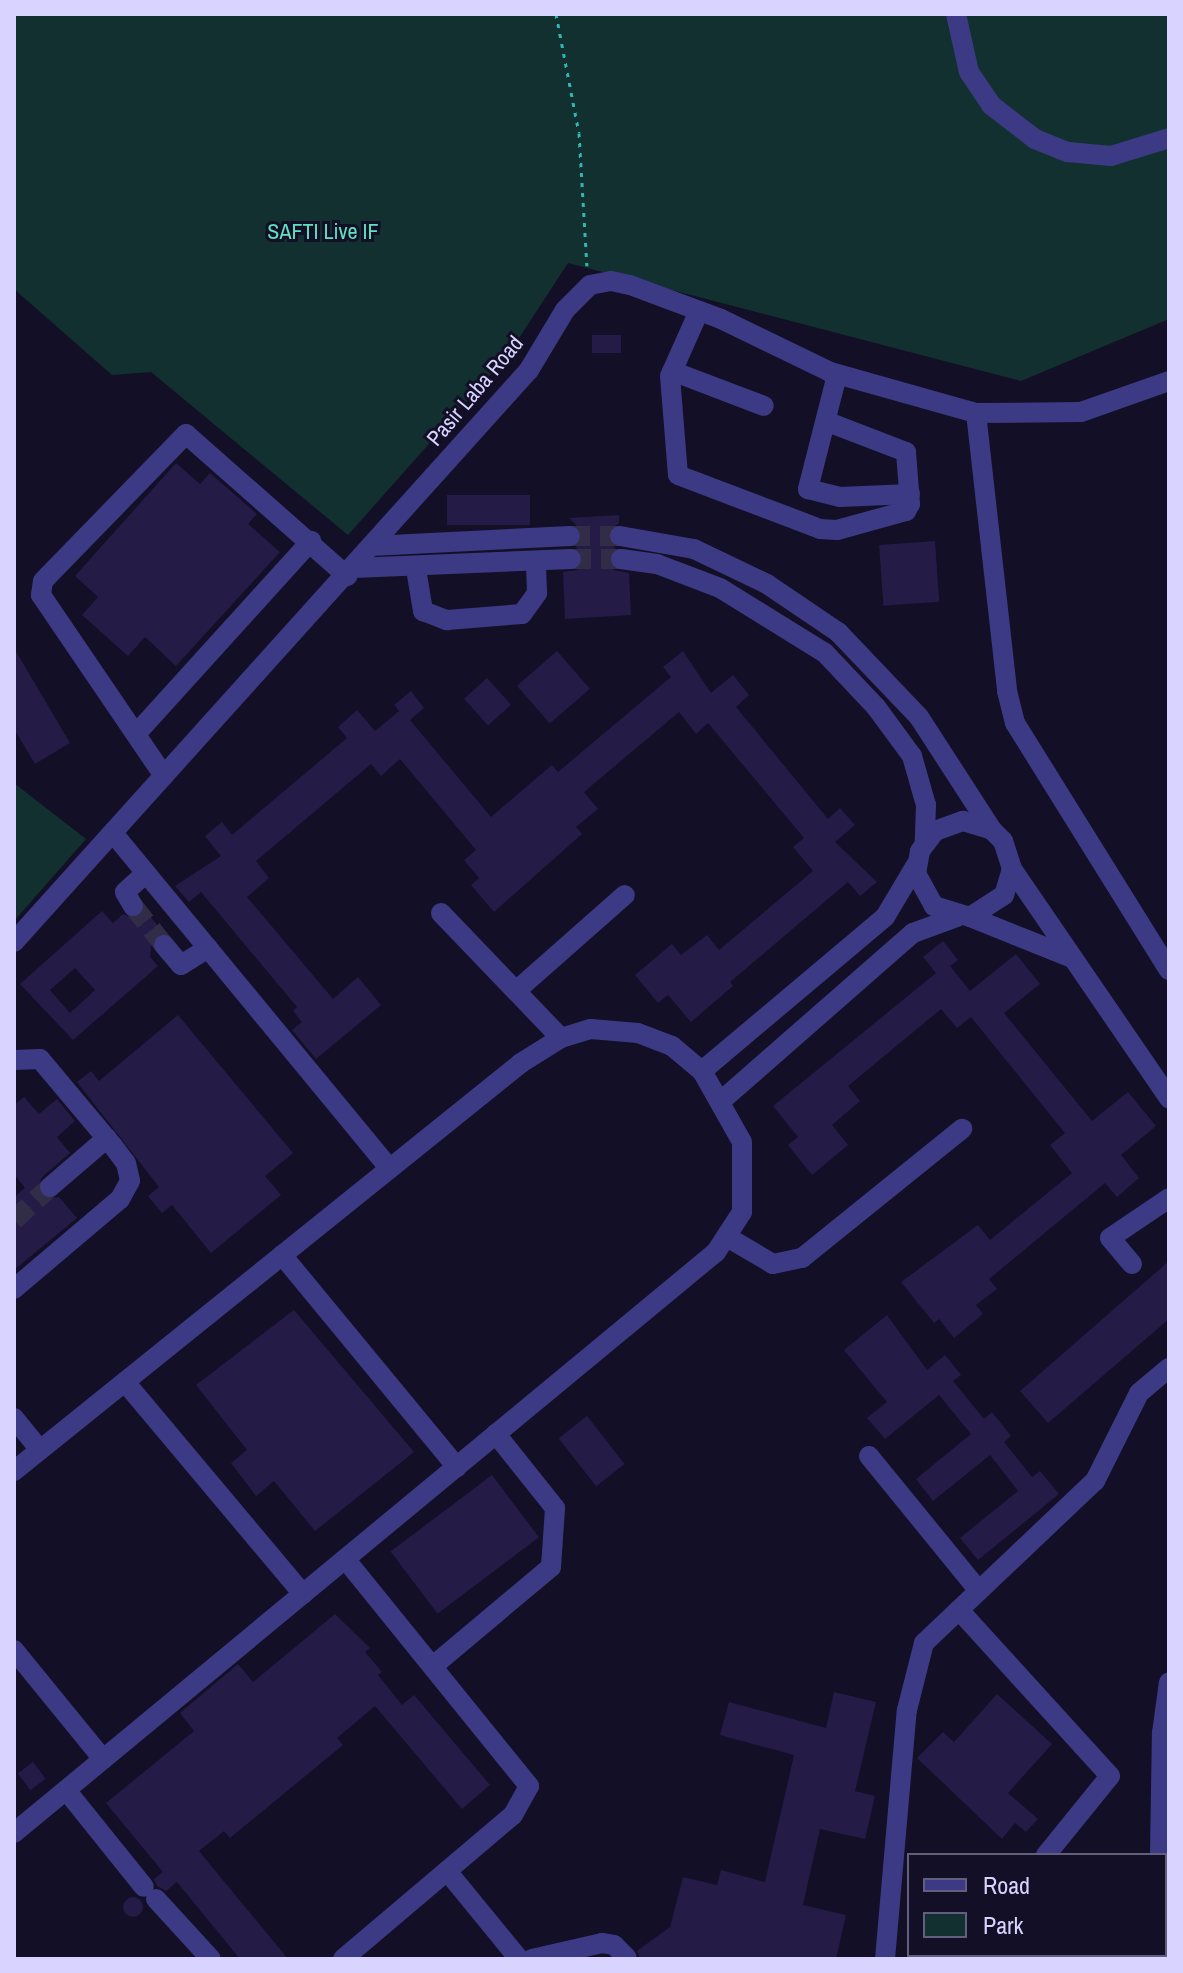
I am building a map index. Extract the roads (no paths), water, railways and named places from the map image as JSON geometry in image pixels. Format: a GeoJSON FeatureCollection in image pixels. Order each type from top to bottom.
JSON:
{"type":"FeatureCollection","features":[{"type":"Feature","properties":{"kind":"street"},"geometry":{"type":"LineString","coordinates":[[956,14],[969,72],[991,105],[1035,139],[1068,152],[1111,156],[1169,138]]}},
{"type":"Feature","properties":{"kind":"street","name":"Pasir Laba Road"},"geometry":{"type":"LineString","coordinates":[[14,942],[529,370],[565,310],[590,285],[611,281],[630,285],[699,311]]}},
{"type":"Feature","properties":{"kind":"street"},"geometry":{"type":"LineString","coordinates":[[828,422],[904,450],[910,494],[906,511],[837,530],[788,519],[684,479],[675,467],[672,371],[699,311],[837,375],[976,413],[1081,412],[1169,381]]}},
{"type":"Feature","properties":{"kind":"street"},"geometry":{"type":"LineString","coordinates":[[672,371],[764,406]]}},
{"type":"Feature","properties":{"kind":"street"},"geometry":{"type":"LineString","coordinates":[[837,375],[828,422],[808,489],[840,497],[910,494]]}},
{"type":"Feature","properties":{"kind":"street"},"geometry":{"type":"LineString","coordinates":[[976,413],[1007,691],[1015,723],[1169,970]]}},
{"type":"Feature","properties":{"kind":"street"},"geometry":{"type":"LineString","coordinates":[[164,776],[41,595],[43,581],[183,434],[350,572],[571,559]]}},
{"type":"Feature","properties":{"kind":"street"},"geometry":{"type":"LineString","coordinates":[[371,546],[570,536]]}},
{"type":"Feature","properties":{"kind":"street"},"geometry":{"type":"LineString","coordinates":[[620,536],[694,549],[767,584],[838,632],[919,717],[1009,854],[1012,869],[1169,1098]]}},
{"type":"Feature","properties":{"kind":"street"},"geometry":{"type":"LineString","coordinates":[[136,734],[311,541]]}},
{"type":"Feature","properties":{"kind":"street"},"geometry":{"type":"LineString","coordinates":[[621,559],[657,564],[720,588],[825,653],[876,707],[912,756],[926,805],[921,852],[925,897],[964,917],[1070,957]]}},
{"type":"Feature","properties":{"kind":"street"},"geometry":{"type":"LineString","coordinates":[[416,569],[420,603],[429,616],[474,618],[515,615],[528,609],[537,593],[536,561]]}},
{"type":"Feature","properties":{"kind":"street"},"geometry":{"type":"LineString","coordinates":[[702,1071],[885,917],[902,896],[921,852],[948,824],[963,821],[992,830]]}},
{"type":"Feature","properties":{"kind":"street"},"geometry":{"type":"LineString","coordinates":[[113,833],[390,1169]]}},
{"type":"Feature","properties":{"kind":"street"},"geometry":{"type":"LineString","coordinates":[[721,1101],[913,933],[964,917],[1004,895],[1012,869]]}},
{"type":"Feature","properties":{"kind":"street"},"geometry":{"type":"LineString","coordinates":[[133,906],[125,892],[146,873]]}},
{"type":"Feature","properties":{"kind":"street"},"geometry":{"type":"LineString","coordinates":[[516,991],[625,895]]}},
{"type":"Feature","properties":{"kind":"street"},"geometry":{"type":"LineString","coordinates":[[441,913],[561,1038]]}},
{"type":"Feature","properties":{"kind":"street"},"geometry":{"type":"LineString","coordinates":[[164,945],[181,965],[208,948]]}},
{"type":"Feature","properties":{"kind":"street"},"geometry":{"type":"LineString","coordinates":[[14,1471],[521,1063],[561,1038],[591,1029],[638,1033],[672,1046],[702,1071],[742,1142],[745,1162],[742,1212],[727,1237],[457,1467],[14,1833]]}},
{"type":"Feature","properties":{"kind":"street"},"geometry":{"type":"LineString","coordinates":[[14,1060],[40,1059],[126,1163],[130,1181],[120,1199],[14,1289]]}},
{"type":"Feature","properties":{"kind":"street"},"geometry":{"type":"LineString","coordinates":[[727,1237],[773,1264],[802,1258],[962,1129]]}},
{"type":"Feature","properties":{"kind":"street"},"geometry":{"type":"LineString","coordinates":[[50,1187],[107,1138]]}},
{"type":"Feature","properties":{"kind":"street"},"geometry":{"type":"LineString","coordinates":[[1132,1264],[1110,1238],[1169,1198]]}},
{"type":"Feature","properties":{"kind":"street"},"geometry":{"type":"LineString","coordinates":[[282,1255],[457,1467]]}},
{"type":"Feature","properties":{"kind":"street"},"geometry":{"type":"LineString","coordinates":[[885,1959],[902,1877],[907,1710],[924,1643],[1095,1481],[1139,1393],[1169,1368]]}},
{"type":"Feature","properties":{"kind":"street"},"geometry":{"type":"LineString","coordinates":[[125,1382],[303,1594]]}},
{"type":"Feature","properties":{"kind":"street"},"geometry":{"type":"LineString","coordinates":[[14,1418],[40,1450]]}},
{"type":"Feature","properties":{"kind":"street"},"geometry":{"type":"LineString","coordinates":[[433,1666],[551,1567],[555,1508],[496,1434]]}},
{"type":"Feature","properties":{"kind":"street"},"geometry":{"type":"LineString","coordinates":[[869,1456],[979,1591]]}},
{"type":"Feature","properties":{"kind":"street"},"geometry":{"type":"LineString","coordinates":[[343,1959],[513,1815],[529,1786],[345,1559]]}},
{"type":"Feature","properties":{"kind":"street"},"geometry":{"type":"LineString","coordinates":[[959,1610],[1110,1776],[1048,1853]]}},
{"type":"Feature","properties":{"kind":"street"},"geometry":{"type":"LineString","coordinates":[[14,1650],[103,1759]]}},
{"type":"Feature","properties":{"kind":"street"},"geometry":{"type":"LineString","coordinates":[[1160,1853],[1162,1733],[1169,1682]]}},
{"type":"Feature","properties":{"kind":"street"},"geometry":{"type":"LineString","coordinates":[[66,1790],[150,1893],[211,1959]]}},
{"type":"Feature","properties":{"kind":"street"},"geometry":{"type":"LineString","coordinates":[[447,1871],[519,1959]]}},
{"type":"Feature","properties":{"kind":"street"},"geometry":{"type":"LineString","coordinates":[[532,1959],[602,1943],[614,1945],[627,1958]]}},
{"type":"Feature","properties":{"kind":"tunnel"},"geometry":{"type":"LineString","coordinates":[[570,536],[620,536]]}},
{"type":"Feature","properties":{"kind":"tunnel"},"geometry":{"type":"LineString","coordinates":[[571,559],[621,559]]}},
{"type":"Feature","properties":{"kind":"tunnel"},"geometry":{"type":"LineString","coordinates":[[133,906],[164,945]]}},
{"type":"Feature","properties":{"kind":"tunnel"},"geometry":{"type":"LineString","coordinates":[[14,1220],[50,1187]]}},
{"type":"Feature","properties":{"kind":"park label","name":"SAFTI Live IF"},"geometry":{"type":"Point","coordinates":[323,232]}}]}
